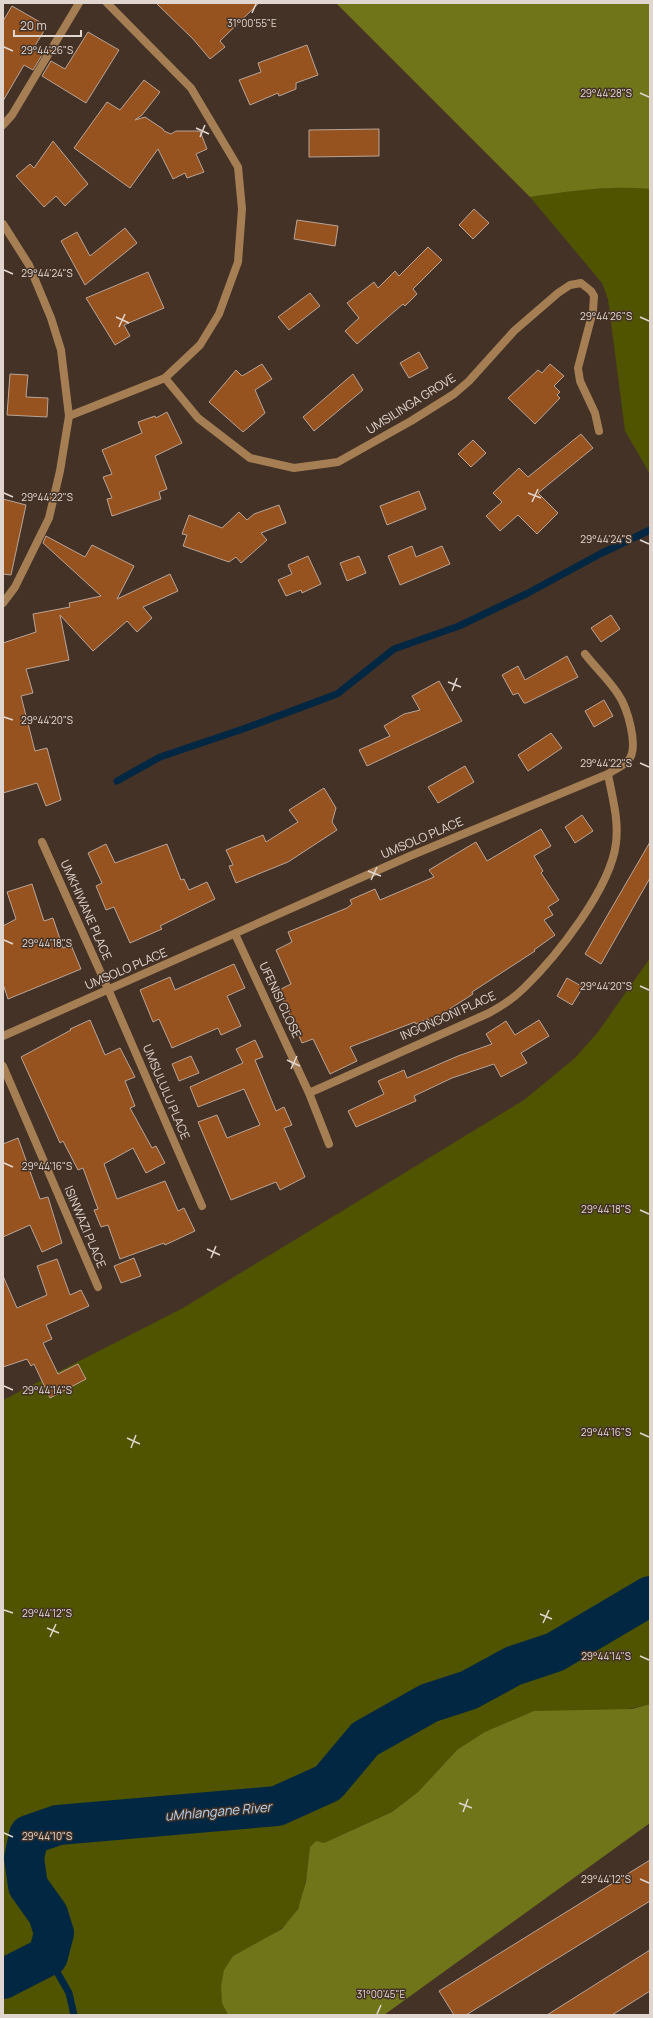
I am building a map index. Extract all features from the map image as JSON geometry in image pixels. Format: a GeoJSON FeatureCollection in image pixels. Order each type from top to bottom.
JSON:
{"type":"FeatureCollection","features":[{"type":"Feature","properties":{"kind":"street"},"geometry":{"type":"LineString","coordinates":[[3,125],[12,115],[79,3]]}},
{"type":"Feature","properties":{"kind":"street"},"geometry":{"type":"LineString","coordinates":[[69,416],[165,378],[200,345],[219,314],[238,262],[242,209],[238,167],[191,88],[107,3]]}},
{"type":"Feature","properties":{"kind":"street"},"geometry":{"type":"LineString","coordinates":[[3,224],[29,266],[51,318],[61,350],[69,416],[60,471],[49,518],[15,587],[3,603]]}},
{"type":"Feature","properties":{"kind":"street","name":"UMSILINGA GROVE"},"geometry":{"type":"LineString","coordinates":[[165,378],[198,418],[250,458],[294,468],[338,462],[411,421],[454,394],[469,381],[514,331],[558,292],[570,285],[581,283],[591,291],[594,296],[593,311],[578,368],[580,381],[595,412],[599,430]]}},
{"type":"Feature","properties":{"kind":"street","name":"UMSOLO PLACE"},"geometry":{"type":"LineString","coordinates":[[3,1036],[108,988],[418,853],[608,774],[628,761],[633,753],[630,722],[618,694],[585,654]]}},
{"type":"Feature","properties":{"kind":"street","name":"INGONGONI PLACE"},"geometry":{"type":"LineString","coordinates":[[309,1093],[489,1013],[507,1003],[523,989],[565,941],[598,891],[611,865],[616,844],[618,822],[608,774]]}},
{"type":"Feature","properties":{"kind":"street","name":"UMKHIWANE PLACE"},"geometry":{"type":"LineString","coordinates":[[42,842],[108,988]]}},
{"type":"Feature","properties":{"kind":"street","name":"UFENISI CLOSE"},"geometry":{"type":"LineString","coordinates":[[235,934],[309,1093],[329,1144]]}},
{"type":"Feature","properties":{"kind":"street","name":"UMSULULU PLACE"},"geometry":{"type":"LineString","coordinates":[[108,988],[202,1206]]}},
{"type":"Feature","properties":{"kind":"street","name":"ISINWAZI PLACE"},"geometry":{"type":"LineString","coordinates":[[3,1066],[98,1287]]}},
{"type":"Feature","properties":{"kind":"shaded area"},"geometry":{"type":"Polygon","coordinates":[[[336,3],[650,3],[650,189],[605,188],[530,197],[336,3]]]}},
{"type":"Feature","properties":{"kind":"shaded area"},"geometry":{"type":"Polygon","coordinates":[[[631,187],[650,189],[650,474],[625,431],[608,299],[602,283],[530,197],[585,189],[631,187]]]}},
{"type":"Feature","properties":{"kind":"shaded area"},"geometry":{"type":"Polygon","coordinates":[[[650,958],[650,1704],[457,1750],[418,1792],[392,1812],[324,1843],[310,1847],[304,1891],[296,1912],[281,1929],[270,1937],[233,1956],[222,1985],[222,1999],[228,2015],[3,2015],[3,1400],[183,1308],[524,1100],[575,1058],[598,1032],[650,958]]]}},
{"type":"Feature","properties":{"kind":"shaded area"},"geometry":{"type":"Polygon","coordinates":[[[650,1704],[650,1823],[384,2015],[228,2015],[222,2003],[221,1986],[224,1970],[233,1956],[282,1929],[298,1909],[306,1882],[310,1847],[316,1841],[324,1843],[392,1812],[418,1792],[457,1750],[485,1732],[534,1711],[632,1709],[650,1704]]]}},
{"type":"Feature","properties":{"kind":"building"},"geometry":{"type":"Polygon","coordinates":[[[156,3],[259,3],[220,41],[225,47],[210,59],[193,39],[156,3]]]}},
{"type":"Feature","properties":{"kind":"building"},"geometry":{"type":"Polygon","coordinates":[[[12,6],[47,26],[33,49],[42,55],[33,70],[24,65],[3,101],[3,21],[12,6]]]}},
{"type":"Feature","properties":{"kind":"building"},"geometry":{"type":"Polygon","coordinates":[[[88,32],[119,50],[86,103],[42,76],[51,61],[65,69],[88,32]]]}},
{"type":"Feature","properties":{"kind":"building"},"geometry":{"type":"Polygon","coordinates":[[[307,45],[318,75],[296,83],[296,89],[279,96],[278,93],[250,105],[239,80],[261,72],[258,63],[307,45]]]}},
{"type":"Feature","properties":{"kind":"building"},"geometry":{"type":"Polygon","coordinates":[[[144,80],[160,92],[142,115],[135,120],[145,117],[164,131],[171,134],[176,131],[200,131],[207,149],[196,154],[204,172],[187,178],[185,173],[173,179],[158,149],[130,188],[74,148],[107,102],[120,110],[144,80]]]}},
{"type":"Feature","properties":{"kind":"building"},"geometry":{"type":"Polygon","coordinates":[[[379,129],[379,156],[309,157],[309,130],[379,129]]]}},
{"type":"Feature","properties":{"kind":"building"},"geometry":{"type":"Polygon","coordinates":[[[53,141],[88,184],[65,206],[56,196],[44,207],[16,176],[30,164],[34,168],[53,141]]]}},
{"type":"Feature","properties":{"kind":"building"},"geometry":{"type":"Polygon","coordinates":[[[474,209],[489,223],[473,239],[459,225],[474,209]]]}},
{"type":"Feature","properties":{"kind":"building"},"geometry":{"type":"Polygon","coordinates":[[[297,220],[338,226],[335,246],[294,239],[297,220]]]}},
{"type":"Feature","properties":{"kind":"building"},"geometry":{"type":"Polygon","coordinates":[[[125,228],[137,243],[85,285],[61,241],[77,232],[90,256],[125,228]]]}},
{"type":"Feature","properties":{"kind":"building"},"geometry":{"type":"Polygon","coordinates":[[[428,247],[442,260],[413,289],[417,294],[405,306],[403,304],[357,344],[345,331],[359,318],[347,303],[374,282],[378,288],[395,271],[399,276],[428,247]]]}},
{"type":"Feature","properties":{"kind":"building"},"geometry":{"type":"Polygon","coordinates":[[[148,272],[164,308],[124,325],[130,336],[115,345],[86,298],[148,272]]]}},
{"type":"Feature","properties":{"kind":"building"},"geometry":{"type":"Polygon","coordinates":[[[310,293],[320,306],[289,330],[278,317],[310,293]]]}},
{"type":"Feature","properties":{"kind":"building"},"geometry":{"type":"Polygon","coordinates":[[[419,352],[428,368],[409,378],[400,363],[419,352]]]}},
{"type":"Feature","properties":{"kind":"building"},"geometry":{"type":"Polygon","coordinates":[[[262,364],[272,379],[255,390],[265,413],[243,432],[209,402],[236,370],[242,376],[262,364]]]}},
{"type":"Feature","properties":{"kind":"building"},"geometry":{"type":"Polygon","coordinates":[[[550,364],[564,376],[554,386],[560,392],[557,395],[560,398],[535,424],[508,398],[538,370],[542,373],[550,364]]]}},
{"type":"Feature","properties":{"kind":"building"},"geometry":{"type":"Polygon","coordinates":[[[10,374],[28,375],[26,397],[48,398],[47,417],[7,415],[10,374]]]}},
{"type":"Feature","properties":{"kind":"building"},"geometry":{"type":"Polygon","coordinates":[[[353,374],[363,390],[314,431],[303,417],[353,374]]]}},
{"type":"Feature","properties":{"kind":"building"},"geometry":{"type":"Polygon","coordinates":[[[167,412],[182,443],[155,456],[167,489],[159,492],[161,499],[112,516],[107,499],[112,498],[103,477],[112,474],[102,450],[142,433],[138,422],[155,416],[156,418],[167,412]]]}},
{"type":"Feature","properties":{"kind":"building"},"geometry":{"type":"Polygon","coordinates":[[[581,434],[593,448],[538,493],[558,513],[537,534],[518,515],[500,531],[486,516],[502,502],[493,493],[519,468],[528,477],[581,434]]]}},
{"type":"Feature","properties":{"kind":"building"},"geometry":{"type":"Polygon","coordinates":[[[473,440],[486,453],[471,467],[458,454],[473,440]]]}},
{"type":"Feature","properties":{"kind":"building"},"geometry":{"type":"Polygon","coordinates":[[[419,491],[426,509],[387,525],[380,506],[419,491]]]}},
{"type":"Feature","properties":{"kind":"building"},"geometry":{"type":"Polygon","coordinates":[[[3,499],[26,505],[11,575],[3,574],[3,499]]]}},
{"type":"Feature","properties":{"kind":"building"},"geometry":{"type":"Polygon","coordinates":[[[279,505],[286,523],[261,533],[267,540],[241,563],[236,557],[229,562],[183,546],[187,535],[182,534],[189,515],[222,528],[239,512],[247,520],[254,514],[279,505]]]}},
{"type":"Feature","properties":{"kind":"building"},"geometry":{"type":"Polygon","coordinates":[[[46,536],[85,557],[92,545],[134,566],[117,599],[170,574],[178,591],[143,607],[152,618],[137,632],[127,621],[93,651],[60,615],[69,660],[26,669],[33,693],[21,696],[35,751],[47,748],[61,800],[46,806],[37,783],[3,793],[3,643],[36,632],[33,614],[70,607],[69,603],[101,596],[43,543],[46,536]]]}},
{"type":"Feature","properties":{"kind":"building"},"geometry":{"type":"Polygon","coordinates":[[[412,546],[416,557],[442,546],[450,564],[400,585],[388,556],[412,546]]]}},
{"type":"Feature","properties":{"kind":"building"},"geometry":{"type":"Polygon","coordinates":[[[308,556],[321,584],[302,593],[301,590],[286,596],[278,580],[292,574],[288,565],[308,556]]]}},
{"type":"Feature","properties":{"kind":"building"},"geometry":{"type":"Polygon","coordinates":[[[359,556],[366,573],[347,581],[340,563],[359,556]]]}},
{"type":"Feature","properties":{"kind":"building"},"geometry":{"type":"Polygon","coordinates":[[[611,615],[620,629],[601,642],[591,628],[611,615]]]}},
{"type":"Feature","properties":{"kind":"building"},"geometry":{"type":"Polygon","coordinates":[[[567,656],[578,677],[526,703],[524,703],[518,693],[513,695],[502,675],[518,666],[525,680],[567,656]]]}},
{"type":"Feature","properties":{"kind":"building"},"geometry":{"type":"Polygon","coordinates":[[[439,681],[462,721],[367,766],[359,750],[390,736],[384,726],[404,714],[420,710],[412,696],[439,681]]]}},
{"type":"Feature","properties":{"kind":"building"},"geometry":{"type":"Polygon","coordinates":[[[604,700],[613,716],[594,727],[585,711],[604,700]]]}},
{"type":"Feature","properties":{"kind":"building"},"geometry":{"type":"Polygon","coordinates":[[[551,733],[562,748],[528,771],[518,755],[551,733]]]}},
{"type":"Feature","properties":{"kind":"building"},"geometry":{"type":"Polygon","coordinates":[[[465,766],[474,782],[438,803],[428,787],[465,766]]]}},
{"type":"Feature","properties":{"kind":"building"},"geometry":{"type":"Polygon","coordinates":[[[324,788],[336,808],[332,822],[337,830],[288,862],[236,883],[229,866],[233,865],[226,850],[263,835],[266,842],[298,822],[289,810],[324,788]]]}},
{"type":"Feature","properties":{"kind":"building"},"geometry":{"type":"Polygon","coordinates":[[[582,815],[593,831],[575,843],[565,827],[582,815]]]}},
{"type":"Feature","properties":{"kind":"building"},"geometry":{"type":"Polygon","coordinates":[[[541,829],[551,846],[534,856],[543,871],[541,873],[559,900],[548,907],[553,915],[544,920],[555,935],[534,950],[535,951],[472,992],[473,994],[431,1023],[428,1019],[416,1024],[415,1022],[350,1047],[357,1061],[330,1074],[313,1039],[302,1043],[279,990],[291,984],[276,950],[292,942],[288,932],[347,908],[352,904],[350,900],[375,889],[380,900],[434,877],[429,870],[476,842],[487,861],[541,829]]]}},
{"type":"Feature","properties":{"kind":"building"},"geometry":{"type":"Polygon","coordinates":[[[650,842],[650,878],[601,964],[585,954],[650,842]]]}},
{"type":"Feature","properties":{"kind":"building"},"geometry":{"type":"Polygon","coordinates":[[[106,844],[115,863],[167,844],[181,880],[184,879],[189,890],[207,882],[215,899],[160,926],[162,929],[130,943],[114,907],[106,910],[96,886],[102,883],[88,853],[106,844]]]}},
{"type":"Feature","properties":{"kind":"building"},"geometry":{"type":"Polygon","coordinates":[[[32,884],[44,921],[53,918],[63,948],[71,945],[81,969],[8,999],[3,984],[3,926],[16,919],[7,892],[32,884]]]}},
{"type":"Feature","properties":{"kind":"building"},"geometry":{"type":"Polygon","coordinates":[[[234,964],[245,988],[227,996],[241,1026],[221,1035],[218,1028],[172,1048],[159,1019],[153,1022],[140,990],[170,977],[175,990],[234,964]]]}},
{"type":"Feature","properties":{"kind":"building"},"geometry":{"type":"Polygon","coordinates":[[[567,978],[583,987],[572,1005],[557,996],[567,978]]]}},
{"type":"Feature","properties":{"kind":"building"},"geometry":{"type":"Polygon","coordinates":[[[90,1020],[105,1055],[120,1048],[135,1077],[125,1081],[135,1106],[130,1108],[152,1148],[156,1146],[165,1163],[146,1173],[133,1148],[104,1164],[117,1199],[165,1181],[178,1211],[184,1208],[195,1231],[165,1245],[164,1243],[120,1259],[108,1225],[101,1227],[94,1210],[98,1209],[83,1168],[78,1170],[63,1141],[60,1143],[21,1057],[71,1030],[70,1029],[90,1020]]]}},
{"type":"Feature","properties":{"kind":"building"},"geometry":{"type":"Polygon","coordinates":[[[539,1020],[549,1036],[521,1053],[527,1063],[501,1077],[494,1064],[452,1078],[414,1096],[416,1101],[356,1127],[348,1111],[384,1094],[378,1081],[404,1070],[407,1078],[458,1056],[492,1044],[486,1034],[506,1021],[515,1035],[539,1020]]]}},
{"type":"Feature","properties":{"kind":"building"},"geometry":{"type":"Polygon","coordinates":[[[255,1040],[263,1057],[255,1060],[276,1111],[284,1107],[292,1125],[284,1128],[305,1177],[280,1190],[276,1182],[231,1200],[198,1122],[217,1115],[227,1138],[260,1125],[244,1089],[198,1107],[190,1087],[243,1063],[236,1049],[255,1040]]]}},
{"type":"Feature","properties":{"kind":"building"},"geometry":{"type":"Polygon","coordinates":[[[191,1056],[199,1073],[179,1081],[172,1064],[191,1056]]]}},
{"type":"Feature","properties":{"kind":"building"},"geometry":{"type":"Polygon","coordinates":[[[18,1138],[40,1199],[48,1197],[62,1243],[42,1252],[30,1225],[3,1237],[3,1144],[18,1138]]]}},
{"type":"Feature","properties":{"kind":"building"},"geometry":{"type":"Polygon","coordinates":[[[134,1258],[141,1276],[121,1283],[114,1266],[134,1258]]]}},
{"type":"Feature","properties":{"kind":"building"},"geometry":{"type":"Polygon","coordinates":[[[57,1259],[70,1295],[81,1290],[89,1306],[46,1325],[52,1339],[43,1343],[58,1374],[78,1364],[86,1379],[50,1398],[34,1364],[31,1366],[27,1359],[3,1367],[3,1276],[17,1308],[47,1295],[37,1266],[57,1259]]]}},
{"type":"Feature","properties":{"kind":"building"},"geometry":{"type":"Polygon","coordinates":[[[650,1860],[650,1901],[466,2015],[454,2015],[439,1991],[650,1860]]]}},
{"type":"Feature","properties":{"kind":"building"},"geometry":{"type":"Polygon","coordinates":[[[650,1950],[650,1991],[612,2015],[547,2015],[650,1950]]]}},
{"type":"Feature","properties":{"kind":"waterway"},"geometry":{"type":"LineString","coordinates":[[117,781],[160,757],[243,729],[337,694],[394,649],[459,626],[528,593],[600,554],[650,530]]}},
{"type":"Feature","properties":{"kind":"waterway","name":"uMhlangane River"},"geometry":{"type":"LineString","coordinates":[[3,1979],[48,1956],[54,1933],[48,1914],[28,1886],[24,1858],[29,1835],[58,1825],[277,1806],[328,1783],[365,1739],[429,1703],[469,1690],[513,1666],[555,1652],[650,1596]]}},
{"type":"Feature","properties":{"kind":"waterway"},"geometry":{"type":"LineString","coordinates":[[48,1956],[69,1993],[74,2015]]}}]}
